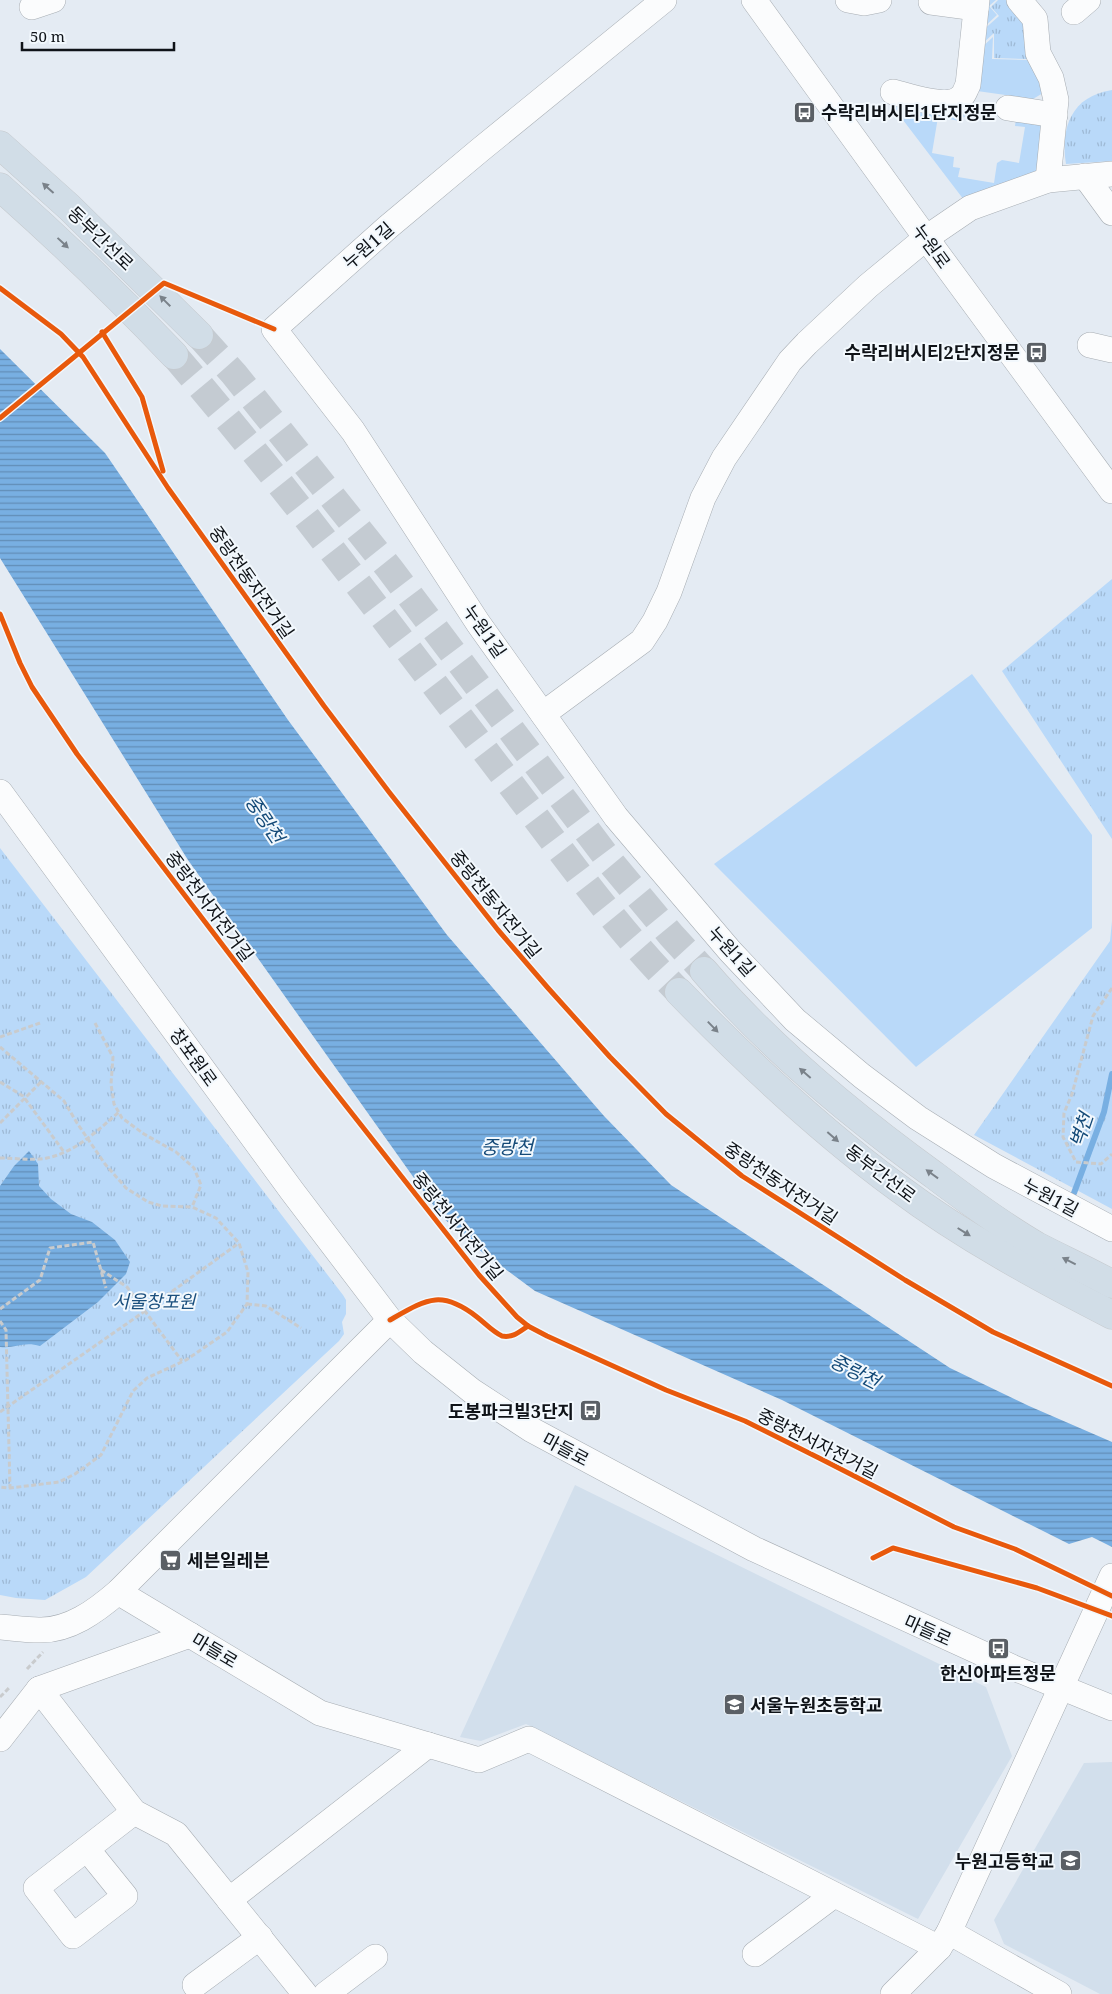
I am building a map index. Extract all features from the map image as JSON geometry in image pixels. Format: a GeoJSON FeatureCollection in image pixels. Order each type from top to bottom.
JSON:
{"type":"FeatureCollection","features":[{"type":"Feature","properties":{"kind":"highway","name":"동부간선로"},"geometry":{"type":"LineString","coordinates":[[0,145],[76,214],[199,335]]}},
{"type":"Feature","properties":{"kind":"highway","name":"동부간선로"},"geometry":{"type":"LineString","coordinates":[[0,187],[59,239],[122,300],[174,355]]}},
{"type":"Feature","properties":{"kind":"highway","name":"동부간선로"},"geometry":{"type":"LineString","coordinates":[[704,971],[782,1053],[846,1109],[901,1152],[973,1204],[1038,1246],[1112,1284]]}},
{"type":"Feature","properties":{"kind":"highway","name":"동부간선로"},"geometry":{"type":"LineString","coordinates":[[679,992],[729,1044],[788,1098],[850,1151],[898,1188],[1014,1263],[1112,1315]]}},
{"type":"Feature","properties":{"kind":"street","name":"누원1길"},"geometry":{"type":"LineString","coordinates":[[664,0],[388,227],[274,329],[353,431],[478,623],[616,817],[730,951],[795,1020],[862,1076],[918,1118],[994,1166],[1112,1228]]}},
{"type":"Feature","properties":{"kind":"street","name":"누원로"},"geometry":{"type":"LineString","coordinates":[[754,0],[1112,491]]}},
{"type":"Feature","properties":{"kind":"street"},"geometry":{"type":"LineString","coordinates":[[848,0],[864,3],[879,0]]}},
{"type":"Feature","properties":{"kind":"street"},"geometry":{"type":"LineString","coordinates":[[1020,0],[1035,19],[1038,53],[1051,78],[1056,100],[1048,180]]}},
{"type":"Feature","properties":{"kind":"street"},"geometry":{"type":"LineString","coordinates":[[893,92],[942,103],[955,101],[963,95],[968,85],[977,4],[931,2]]}},
{"type":"Feature","properties":{"kind":"street"},"geometry":{"type":"LineString","coordinates":[[1008,108],[1055,114]]}},
{"type":"Feature","properties":{"kind":"street"},"geometry":{"type":"LineString","coordinates":[[542,714],[642,641],[655,622],[669,592],[703,498],[724,458],[790,361],[868,286],[926,238],[970,208],[1048,180],[1112,174]]}},
{"type":"Feature","properties":{"kind":"street"},"geometry":{"type":"LineString","coordinates":[[1085,176],[1112,213]]}},
{"type":"Feature","properties":{"kind":"street","name":"창포원로"},"geometry":{"type":"LineString","coordinates":[[0,792],[292,1191],[390,1320]]}},
{"type":"Feature","properties":{"kind":"street"},"geometry":{"type":"LineString","coordinates":[[0,1627],[40,1631],[69,1624],[98,1609],[118,1592],[390,1320]]}},
{"type":"Feature","properties":{"kind":"street","name":"마들로"},"geometry":{"type":"LineString","coordinates":[[390,1320],[423,1352],[472,1391],[532,1430],[754,1550],[878,1607],[1112,1708]]}},
{"type":"Feature","properties":{"kind":"street"},"geometry":{"type":"LineString","coordinates":[[903,1991],[944,1940],[1062,1688],[1112,1576]]}},
{"type":"Feature","properties":{"kind":"street","name":"마들로"},"geometry":{"type":"LineString","coordinates":[[118,1592],[320,1712],[480,1760],[529,1738],[834,1895],[944,1940],[1059,1994]]}},
{"type":"Feature","properties":{"kind":"street"},"geometry":{"type":"LineString","coordinates":[[0,1740],[30,1682],[190,1635]]}},
{"type":"Feature","properties":{"kind":"street"},"geometry":{"type":"LineString","coordinates":[[30,1682],[134,1812],[176,1834],[305,1994]]}},
{"type":"Feature","properties":{"kind":"street"},"geometry":{"type":"LineString","coordinates":[[229,1900],[428,1745]]}},
{"type":"Feature","properties":{"kind":"street"},"geometry":{"type":"LineString","coordinates":[[87,1849],[134,1812]]}},
{"type":"Feature","properties":{"kind":"street"},"geometry":{"type":"LineString","coordinates":[[755,1954],[834,1895]]}},
{"type":"Feature","properties":{"kind":"street"},"geometry":{"type":"LineString","coordinates":[[195,1985],[260,1937]]}},
{"type":"Feature","properties":{"kind":"street"},"geometry":{"type":"LineString","coordinates":[[326,1994],[375,1957]]}},
{"type":"Feature","properties":{"kind":"path"},"geometry":{"type":"LineString","coordinates":[[1112,988],[1093,1016],[1072,1094],[1064,1113],[1063,1137],[1076,1162],[1101,1164],[1112,1154]]}},
{"type":"Feature","properties":{"kind":"path"},"geometry":{"type":"LineString","coordinates":[[0,1037],[40,1023]]}},
{"type":"Feature","properties":{"kind":"path"},"geometry":{"type":"LineString","coordinates":[[95,1023],[113,1057],[111,1084],[114,1104],[122,1118],[144,1134],[176,1152],[194,1168],[200,1185],[192,1207]]}},
{"type":"Feature","properties":{"kind":"path"},"geometry":{"type":"LineString","coordinates":[[0,1047],[64,1101],[105,1164],[126,1188],[148,1202],[162,1206],[192,1207],[216,1218],[239,1243],[248,1272],[247,1304],[227,1332],[182,1361],[147,1378],[133,1392],[101,1455],[76,1474],[59,1482],[10,1488],[0,1487]]}},
{"type":"Feature","properties":{"kind":"path"},"geometry":{"type":"LineString","coordinates":[[0,1082],[23,1096],[64,1152]]}},
{"type":"Feature","properties":{"kind":"path"},"geometry":{"type":"LineString","coordinates":[[0,1123],[41,1082]]}},
{"type":"Feature","properties":{"kind":"path"},"geometry":{"type":"LineString","coordinates":[[0,1158],[46,1158],[64,1152],[88,1138],[119,1112]]}},
{"type":"Feature","properties":{"kind":"path"},"geometry":{"type":"LineString","coordinates":[[0,1309],[40,1280],[50,1248],[93,1242],[106,1288]]}},
{"type":"Feature","properties":{"kind":"path"},"geometry":{"type":"LineString","coordinates":[[0,1412],[239,1243]]}},
{"type":"Feature","properties":{"kind":"path"},"geometry":{"type":"LineString","coordinates":[[101,1269],[127,1287],[182,1361]]}},
{"type":"Feature","properties":{"kind":"path"},"geometry":{"type":"LineString","coordinates":[[247,1304],[266,1306],[301,1328]]}},
{"type":"Feature","properties":{"kind":"path"},"geometry":{"type":"LineString","coordinates":[[0,1321],[6,1330],[10,1488]]}},
{"type":"Feature","properties":{"kind":"path"},"geometry":{"type":"LineString","coordinates":[[30,1682],[69,1624]]}},
{"type":"Feature","properties":{"kind":"path"},"geometry":{"type":"LineString","coordinates":[[0,1696],[14,1682]]}},
{"type":"Feature","properties":{"kind":"shaded area","name":"서울누원초등학교"},"geometry":{"type":"Polygon","coordinates":[[[575,1485],[986,1687],[1012,1756],[918,1919],[526,1724],[481,1741],[460,1737],[575,1485]]]}},
{"type":"Feature","properties":{"kind":"shaded area","name":"누원고등학교"},"geometry":{"type":"Polygon","coordinates":[[[1112,1762],[1112,1994],[1100,1994],[1004,1944],[994,1920],[1084,1763],[1112,1762]]]}},
{"type":"Feature","properties":{"kind":"green space"},"geometry":{"type":"Polygon","coordinates":[[[984,0],[996,0],[989,6],[997,15],[982,29],[984,0]]]}},
{"type":"Feature","properties":{"kind":"green space"},"geometry":{"type":"Polygon","coordinates":[[[998,0],[1013,0],[1022,11],[1027,59],[994,58],[994,33],[980,46],[981,32],[999,16],[991,7],[998,0]]]}},
{"type":"Feature","properties":{"kind":"green space"},"geometry":{"type":"Polygon","coordinates":[[[993,37],[992,59],[1027,60],[1041,73],[1043,93],[1033,99],[977,91],[980,49],[993,37]]]}},
{"type":"Feature","properties":{"kind":"green space"},"geometry":{"type":"Polygon","coordinates":[[[1112,90],[1112,161],[1066,164],[1065,138],[1067,126],[1072,115],[1078,106],[1087,99],[1098,93],[1112,90]]]}},
{"type":"Feature","properties":{"kind":"green space"},"geometry":{"type":"Polygon","coordinates":[[[974,95],[972,113],[967,114],[960,121],[938,117],[932,153],[954,157],[953,167],[960,168],[958,177],[994,183],[997,163],[1002,160],[1019,163],[1025,127],[1015,126],[1016,119],[1050,117],[1041,172],[964,200],[887,99],[974,95]]]}},
{"type":"Feature","properties":{"kind":"green space"},"geometry":{"type":"Polygon","coordinates":[[[1112,579],[1112,839],[1002,671],[1112,579]]]}},
{"type":"Feature","properties":{"kind":"green space"},"geometry":{"type":"Polygon","coordinates":[[[972,674],[1092,835],[1092,928],[916,1067],[714,864],[972,674]]]}},
{"type":"Feature","properties":{"kind":"green space","name":"서울창포원"},"geometry":{"type":"Polygon","coordinates":[[[0,848],[346,1300],[346,1314],[342,1322],[344,1334],[339,1341],[86,1577],[45,1600],[0,1595],[0,848]]]}},
{"type":"Feature","properties":{"kind":"green space"},"geometry":{"type":"Polygon","coordinates":[[[1112,921],[1112,1209],[974,1135],[1110,941],[1112,921]]]}},
{"type":"Feature","properties":{"kind":"water","name":"중랑천"},"geometry":{"type":"Polygon","coordinates":[[[0,349],[105,453],[288,720],[447,935],[604,1116],[671,1185],[950,1368],[1029,1406],[1112,1442],[1112,1547],[1092,1537],[1069,1544],[782,1400],[535,1291],[478,1249],[441,1216],[188,860],[0,558],[0,349]]]}},
{"type":"Feature","properties":{"kind":"water"},"geometry":{"type":"Polygon","coordinates":[[[29,1151],[38,1164],[39,1186],[51,1199],[71,1214],[92,1222],[115,1240],[130,1262],[126,1274],[98,1302],[40,1346],[29,1344],[0,1347],[0,1186],[14,1166],[29,1151]]]}},
{"type":"Feature","properties":{"kind":"waterway","name":"벽천"},"geometry":{"type":"LineString","coordinates":[[1074,1193],[1104,1112],[1112,1074]]}},
{"type":"Feature","properties":{"kind":"tunnel"},"geometry":{"type":"LineString","coordinates":[[199,335],[234,374],[389,568],[612,864],[671,935],[704,971]]}},
{"type":"Feature","properties":{"kind":"tunnel"},"geometry":{"type":"LineString","coordinates":[[174,355],[300,509],[609,913],[679,992]]}},
{"type":"Feature","properties":{"kind":"cycle path"},"geometry":{"type":"LineString","coordinates":[[0,418],[164,283],[274,329]]}},
{"type":"Feature","properties":{"kind":"cycle path","name":"중랑천동자전거길"},"geometry":{"type":"LineString","coordinates":[[0,288],[61,334],[83,357],[168,488],[324,706],[389,792],[498,930],[610,1057],[666,1114],[742,1176],[905,1280],[993,1332],[1112,1386]]}},
{"type":"Feature","properties":{"kind":"cycle path"},"geometry":{"type":"LineString","coordinates":[[102,332],[142,397],[163,471]]}},
{"type":"Feature","properties":{"kind":"cycle path","name":"중랑천서자전거길"},"geometry":{"type":"LineString","coordinates":[[0,614],[32,687],[77,754],[317,1069],[479,1275],[517,1317],[528,1326],[547,1336],[666,1390],[745,1421],[954,1527],[1015,1549],[1112,1596]]}},
{"type":"Feature","properties":{"kind":"cycle path"},"geometry":{"type":"LineString","coordinates":[[390,1320],[424,1302],[443,1300],[464,1308],[502,1336],[513,1335],[528,1326]]}},
{"type":"Feature","properties":{"kind":"cycle path"},"geometry":{"type":"LineString","coordinates":[[873,1558],[893,1548],[1037,1588],[1112,1616]]}},
{"type":"Feature","properties":{"kind":"place","name":"수락리버시티1단지정문"},"geometry":{"type":"Point","coordinates":[805,112]}},
{"type":"Feature","properties":{"kind":"place","name":"수락리버시티2단지정문"},"geometry":{"type":"Point","coordinates":[1036,352]}},
{"type":"Feature","properties":{"kind":"place","name":"도봉파크빌3단지"},"geometry":{"type":"Point","coordinates":[590,1411]}},
{"type":"Feature","properties":{"kind":"place","name":"세븐일레븐"},"geometry":{"type":"Point","coordinates":[171,1560]}},
{"type":"Feature","properties":{"kind":"place","name":"한신아파트정문"},"geometry":{"type":"Point","coordinates":[998,1648]}},
{"type":"Feature","properties":{"kind":"place","name":"서울누원초등학교"},"geometry":{"type":"Point","coordinates":[734,1705]}},
{"type":"Feature","properties":{"kind":"place","name":"누원고등학교"},"geometry":{"type":"Point","coordinates":[1070,1861]}}]}
